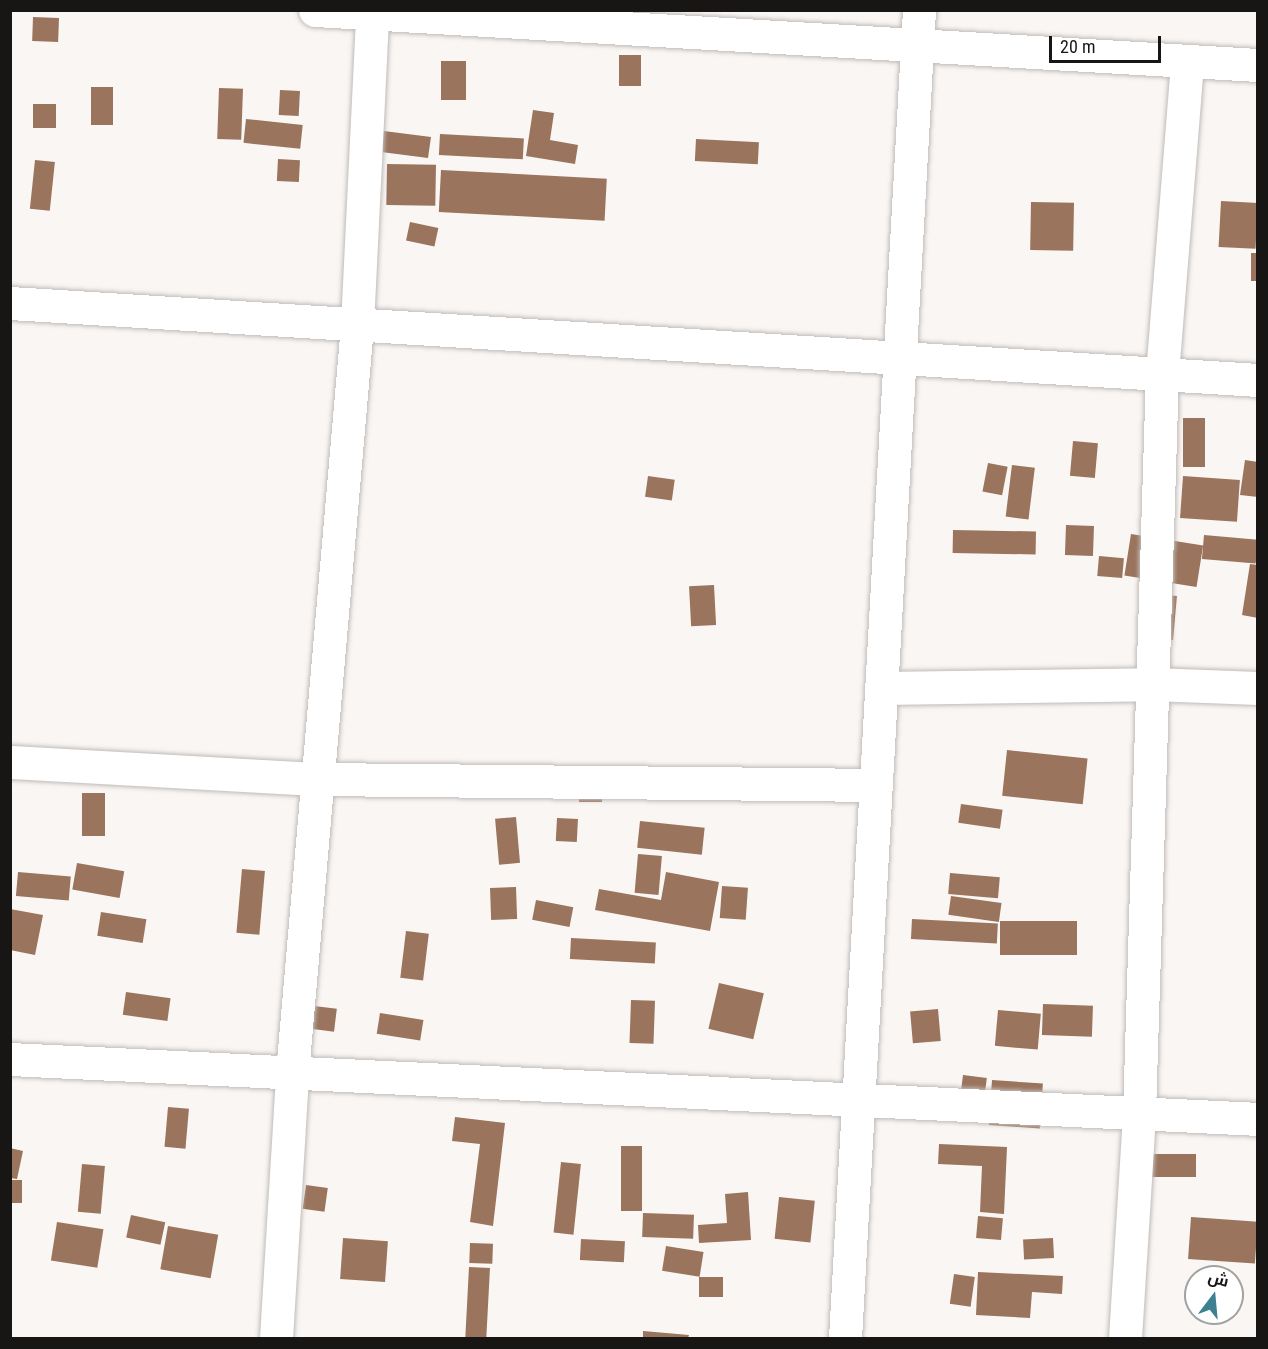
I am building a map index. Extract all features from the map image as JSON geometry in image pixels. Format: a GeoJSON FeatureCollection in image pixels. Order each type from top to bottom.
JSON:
{"type":"FeatureCollection","features":[{"type":"Feature","properties":{"kind":"street"},"geometry":{"type":"LineString","coordinates":[[845,1338],[920,10]]}},
{"type":"Feature","properties":{"kind":"street"},"geometry":{"type":"LineString","coordinates":[[331,11],[1257,65]]}},
{"type":"Feature","properties":{"kind":"street"},"geometry":{"type":"LineString","coordinates":[[276,1338],[292,1073],[357,325],[372,14]]}},
{"type":"Feature","properties":{"kind":"street"},"geometry":{"type":"LineString","coordinates":[[1125,1338],[1138,1113],[1162,374],[1187,61]]}},
{"type":"Feature","properties":{"kind":"street"},"geometry":{"type":"LineString","coordinates":[[10,303],[1257,380]]}},
{"type":"Feature","properties":{"kind":"street"},"geometry":{"type":"LineString","coordinates":[[881,688],[1152,684],[1257,687]]}},
{"type":"Feature","properties":{"kind":"street"},"geometry":{"type":"LineString","coordinates":[[10,762],[317,779],[876,785]]}},
{"type":"Feature","properties":{"kind":"street"},"geometry":{"type":"LineString","coordinates":[[10,1059],[1257,1119]]}},
{"type":"Feature","properties":{"kind":"building"},"geometry":{"type":"Polygon","coordinates":[[[33,17],[59,18],[58,42],[32,41],[33,17]]]}},
{"type":"Feature","properties":{"kind":"building"},"geometry":{"type":"Polygon","coordinates":[[[364,41],[388,44],[376,130],[431,137],[428,158],[350,148],[364,41]]]}},
{"type":"Feature","properties":{"kind":"building"},"geometry":{"type":"Polygon","coordinates":[[[619,55],[641,55],[641,86],[619,86],[619,55]]]}},
{"type":"Feature","properties":{"kind":"building"},"geometry":{"type":"Polygon","coordinates":[[[441,61],[466,61],[466,100],[441,100],[441,61]]]}},
{"type":"Feature","properties":{"kind":"building"},"geometry":{"type":"Polygon","coordinates":[[[91,87],[113,87],[113,125],[91,125],[91,87]]]}},
{"type":"Feature","properties":{"kind":"building"},"geometry":{"type":"Polygon","coordinates":[[[219,88],[243,89],[241,140],[217,139],[219,88]]]}},
{"type":"Feature","properties":{"kind":"building"},"geometry":{"type":"Polygon","coordinates":[[[280,90],[300,91],[299,116],[279,115],[280,90]]]}},
{"type":"Feature","properties":{"kind":"building"},"geometry":{"type":"Polygon","coordinates":[[[33,104],[56,104],[56,128],[33,128],[33,104]]]}},
{"type":"Feature","properties":{"kind":"building"},"geometry":{"type":"Polygon","coordinates":[[[533,110],[554,113],[550,140],[578,145],[575,164],[526,156],[533,110]]]}},
{"type":"Feature","properties":{"kind":"building"},"geometry":{"type":"Polygon","coordinates":[[[246,119],[303,125],[300,149],[243,143],[246,119]]]}},
{"type":"Feature","properties":{"kind":"building"},"geometry":{"type":"Polygon","coordinates":[[[440,134],[524,138],[523,159],[439,155],[440,134]]]}},
{"type":"Feature","properties":{"kind":"building"},"geometry":{"type":"Polygon","coordinates":[[[696,139],[759,142],[758,164],[695,161],[696,139]]]}},
{"type":"Feature","properties":{"kind":"building"},"geometry":{"type":"Polygon","coordinates":[[[278,159],[300,160],[299,182],[277,181],[278,159]]]}},
{"type":"Feature","properties":{"kind":"building"},"geometry":{"type":"Polygon","coordinates":[[[35,160],[55,162],[50,211],[30,209],[35,160]]]}},
{"type":"Feature","properties":{"kind":"building"},"geometry":{"type":"Polygon","coordinates":[[[387,164],[436,165],[435,206],[386,205],[387,164]]]}},
{"type":"Feature","properties":{"kind":"building"},"geometry":{"type":"Polygon","coordinates":[[[441,170],[607,179],[605,221],[439,212],[441,170]]]}},
{"type":"Feature","properties":{"kind":"building"},"geometry":{"type":"Polygon","coordinates":[[[1221,201],[1258,203],[1256,249],[1219,247],[1221,201]]]}},
{"type":"Feature","properties":{"kind":"building"},"geometry":{"type":"Polygon","coordinates":[[[1031,202],[1074,203],[1073,251],[1030,250],[1031,202]]]}},
{"type":"Feature","properties":{"kind":"building"},"geometry":{"type":"Polygon","coordinates":[[[410,222],[438,228],[434,247],[406,241],[410,222]]]}},
{"type":"Feature","properties":{"kind":"building"},"geometry":{"type":"Polygon","coordinates":[[[1251,253],[1258,253],[1258,281],[1251,281],[1251,253]]]}},
{"type":"Feature","properties":{"kind":"building"},"geometry":{"type":"Polygon","coordinates":[[[1183,418],[1205,418],[1205,467],[1183,467],[1183,418]]]}},
{"type":"Feature","properties":{"kind":"building"},"geometry":{"type":"Polygon","coordinates":[[[1073,441],[1098,443],[1095,478],[1070,476],[1073,441]]]}},
{"type":"Feature","properties":{"kind":"building"},"geometry":{"type":"Polygon","coordinates":[[[1245,460],[1258,462],[1258,497],[1240,495],[1245,460]]]}},
{"type":"Feature","properties":{"kind":"building"},"geometry":{"type":"Polygon","coordinates":[[[988,463],[1008,467],[1002,495],[982,491],[988,463]]]}},
{"type":"Feature","properties":{"kind":"building"},"geometry":{"type":"Polygon","coordinates":[[[1012,465],[1035,468],[1028,519],[1006,517],[1012,465]]]}},
{"type":"Feature","properties":{"kind":"building"},"geometry":{"type":"Polygon","coordinates":[[[648,476],[675,480],[672,501],[645,497],[648,476]]]}},
{"type":"Feature","properties":{"kind":"building"},"geometry":{"type":"Polygon","coordinates":[[[1183,476],[1240,480],[1237,522],[1180,518],[1183,476]]]}},
{"type":"Feature","properties":{"kind":"building"},"geometry":{"type":"Polygon","coordinates":[[[1066,525],[1094,526],[1093,556],[1065,555],[1066,525]]]}},
{"type":"Feature","properties":{"kind":"building"},"geometry":{"type":"Polygon","coordinates":[[[953,530],[1036,531],[1036,554],[953,553],[953,530]]]}},
{"type":"Feature","properties":{"kind":"building"},"geometry":{"type":"Polygon","coordinates":[[[1131,534],[1203,545],[1197,587],[1124,575],[1131,534]]]}},
{"type":"Feature","properties":{"kind":"building"},"geometry":{"type":"Polygon","coordinates":[[[1204,535],[1258,540],[1256,564],[1202,559],[1204,535]]]}},
{"type":"Feature","properties":{"kind":"building"},"geometry":{"type":"Polygon","coordinates":[[[1099,556],[1124,558],[1122,578],[1097,576],[1099,556]]]}},
{"type":"Feature","properties":{"kind":"building"},"geometry":{"type":"Polygon","coordinates":[[[1250,564],[1258,565],[1258,618],[1242,615],[1250,564]]]}},
{"type":"Feature","properties":{"kind":"building"},"geometry":{"type":"Polygon","coordinates":[[[714,585],[716,625],[691,626],[689,586],[714,585]]]}},
{"type":"Feature","properties":{"kind":"building"},"geometry":{"type":"Polygon","coordinates":[[[1153,594],[1177,596],[1173,640],[1149,638],[1153,594]]]}},
{"type":"Feature","properties":{"kind":"building"},"geometry":{"type":"Polygon","coordinates":[[[1007,750],[1088,758],[1083,804],[1002,796],[1007,750]]]}},
{"type":"Feature","properties":{"kind":"building"},"geometry":{"type":"Polygon","coordinates":[[[579,779],[602,779],[602,802],[579,802],[579,779]]]}},
{"type":"Feature","properties":{"kind":"building"},"geometry":{"type":"Polygon","coordinates":[[[82,793],[105,793],[105,836],[82,836],[82,793]]]}},
{"type":"Feature","properties":{"kind":"building"},"geometry":{"type":"Polygon","coordinates":[[[961,804],[1003,810],[1000,829],[958,823],[961,804]]]}},
{"type":"Feature","properties":{"kind":"building"},"geometry":{"type":"Polygon","coordinates":[[[516,817],[520,863],[499,865],[495,819],[516,817]]]}},
{"type":"Feature","properties":{"kind":"building"},"geometry":{"type":"Polygon","coordinates":[[[557,818],[578,819],[577,842],[556,841],[557,818]]]}},
{"type":"Feature","properties":{"kind":"building"},"geometry":{"type":"Polygon","coordinates":[[[640,821],[705,828],[702,855],[637,848],[640,821]]]}},
{"type":"Feature","properties":{"kind":"building"},"geometry":{"type":"Polygon","coordinates":[[[638,854],[662,856],[659,895],[635,893],[638,854]]]}},
{"type":"Feature","properties":{"kind":"building"},"geometry":{"type":"Polygon","coordinates":[[[77,863],[124,871],[120,898],[72,890],[77,863]]]}},
{"type":"Feature","properties":{"kind":"building"},"geometry":{"type":"Polygon","coordinates":[[[242,869],[265,871],[259,935],[236,933],[242,869]]]}},
{"type":"Feature","properties":{"kind":"building"},"geometry":{"type":"Polygon","coordinates":[[[18,872],[71,877],[69,901],[16,896],[18,872]]]}},
{"type":"Feature","properties":{"kind":"building"},"geometry":{"type":"Polygon","coordinates":[[[666,872],[719,882],[710,931],[595,910],[599,889],[661,900],[666,872]]]}},
{"type":"Feature","properties":{"kind":"building"},"geometry":{"type":"Polygon","coordinates":[[[950,873],[1000,877],[998,898],[948,894],[950,873]]]}},
{"type":"Feature","properties":{"kind":"building"},"geometry":{"type":"Polygon","coordinates":[[[722,886],[748,888],[746,920],[720,918],[722,886]]]}},
{"type":"Feature","properties":{"kind":"building"},"geometry":{"type":"Polygon","coordinates":[[[516,887],[517,919],[491,920],[490,888],[516,887]]]}},
{"type":"Feature","properties":{"kind":"building"},"geometry":{"type":"Polygon","coordinates":[[[951,896],[1002,903],[999,922],[948,915],[951,896]]]}},
{"type":"Feature","properties":{"kind":"building"},"geometry":{"type":"Polygon","coordinates":[[[536,900],[573,907],[569,927],[532,920],[536,900]]]}},
{"type":"Feature","properties":{"kind":"building"},"geometry":{"type":"Polygon","coordinates":[[[10,909],[43,915],[35,955],[10,950],[10,909]]]}},
{"type":"Feature","properties":{"kind":"building"},"geometry":{"type":"Polygon","coordinates":[[[101,912],[146,919],[143,943],[97,936],[101,912]]]}},
{"type":"Feature","properties":{"kind":"building"},"geometry":{"type":"Polygon","coordinates":[[[912,919],[998,924],[997,943],[911,939],[912,919]]]}},
{"type":"Feature","properties":{"kind":"building"},"geometry":{"type":"Polygon","coordinates":[[[1000,921],[1077,921],[1077,955],[1000,955],[1000,921]]]}},
{"type":"Feature","properties":{"kind":"building"},"geometry":{"type":"Polygon","coordinates":[[[406,931],[429,934],[423,980],[400,978],[406,931]]]}},
{"type":"Feature","properties":{"kind":"building"},"geometry":{"type":"Polygon","coordinates":[[[571,938],[656,942],[655,963],[570,959],[571,938]]]}},
{"type":"Feature","properties":{"kind":"building"},"geometry":{"type":"Polygon","coordinates":[[[719,983],[764,993],[753,1039],[708,1029],[719,983]]]}},
{"type":"Feature","properties":{"kind":"building"},"geometry":{"type":"Polygon","coordinates":[[[126,992],[171,998],[167,1021],[123,1015],[126,992]]]}},
{"type":"Feature","properties":{"kind":"building"},"geometry":{"type":"Polygon","coordinates":[[[631,1000],[655,1001],[653,1044],[629,1043],[631,1000]]]}},
{"type":"Feature","properties":{"kind":"building"},"geometry":{"type":"Polygon","coordinates":[[[1043,1004],[1093,1006],[1092,1037],[1042,1035],[1043,1004]]]}},
{"type":"Feature","properties":{"kind":"building"},"geometry":{"type":"Polygon","coordinates":[[[314,1006],[337,1009],[334,1032],[311,1029],[314,1006]]]}},
{"type":"Feature","properties":{"kind":"building"},"geometry":{"type":"Polygon","coordinates":[[[938,1009],[941,1041],[913,1043],[910,1011],[938,1009]]]}},
{"type":"Feature","properties":{"kind":"building"},"geometry":{"type":"Polygon","coordinates":[[[998,1010],[1041,1014],[1038,1050],[995,1046],[998,1010]]]}},
{"type":"Feature","properties":{"kind":"building"},"geometry":{"type":"Polygon","coordinates":[[[380,1013],[423,1020],[420,1041],[377,1034],[380,1013]]]}},
{"type":"Feature","properties":{"kind":"building"},"geometry":{"type":"Polygon","coordinates":[[[963,1075],[987,1078],[984,1098],[961,1095],[963,1075]]]}},
{"type":"Feature","properties":{"kind":"building"},"geometry":{"type":"Polygon","coordinates":[[[992,1080],[1043,1084],[1040,1128],[989,1125],[992,1080]]]}},
{"type":"Feature","properties":{"kind":"building"},"geometry":{"type":"Polygon","coordinates":[[[168,1107],[189,1109],[185,1149],[165,1147],[168,1107]]]}},
{"type":"Feature","properties":{"kind":"building"},"geometry":{"type":"Polygon","coordinates":[[[455,1117],[505,1123],[493,1226],[470,1222],[480,1144],[452,1141],[455,1117]]]}},
{"type":"Feature","properties":{"kind":"building"},"geometry":{"type":"Polygon","coordinates":[[[939,1144],[1007,1147],[1004,1214],[980,1212],[982,1166],[938,1164],[939,1144]]]}},
{"type":"Feature","properties":{"kind":"building"},"geometry":{"type":"Polygon","coordinates":[[[621,1146],[642,1146],[642,1211],[621,1211],[621,1146]]]}},
{"type":"Feature","properties":{"kind":"building"},"geometry":{"type":"Polygon","coordinates":[[[10,1148],[23,1151],[17,1179],[10,1178],[10,1148]]]}},
{"type":"Feature","properties":{"kind":"building"},"geometry":{"type":"Polygon","coordinates":[[[1149,1154],[1196,1154],[1196,1177],[1149,1177],[1149,1154]]]}},
{"type":"Feature","properties":{"kind":"building"},"geometry":{"type":"Polygon","coordinates":[[[561,1162],[581,1164],[573,1235],[554,1233],[561,1162]]]}},
{"type":"Feature","properties":{"kind":"building"},"geometry":{"type":"Polygon","coordinates":[[[82,1164],[105,1166],[101,1214],[78,1212],[82,1164]]]}},
{"type":"Feature","properties":{"kind":"building"},"geometry":{"type":"Polygon","coordinates":[[[10,1180],[22,1180],[22,1203],[10,1203],[10,1180]]]}},
{"type":"Feature","properties":{"kind":"building"},"geometry":{"type":"Polygon","coordinates":[[[306,1185],[328,1188],[324,1212],[303,1209],[306,1185]]]}},
{"type":"Feature","properties":{"kind":"building"},"geometry":{"type":"Polygon","coordinates":[[[748,1192],[751,1240],[699,1243],[698,1225],[727,1223],[725,1194],[748,1192]]]}},
{"type":"Feature","properties":{"kind":"building"},"geometry":{"type":"Polygon","coordinates":[[[779,1197],[815,1201],[810,1243],[775,1239],[779,1197]]]}},
{"type":"Feature","properties":{"kind":"building"},"geometry":{"type":"Polygon","coordinates":[[[643,1213],[694,1215],[693,1239],[642,1237],[643,1213]]]}},
{"type":"Feature","properties":{"kind":"building"},"geometry":{"type":"Polygon","coordinates":[[[131,1215],[165,1222],[160,1245],[126,1237],[131,1215]]]}},
{"type":"Feature","properties":{"kind":"building"},"geometry":{"type":"Polygon","coordinates":[[[978,1216],[1003,1218],[1001,1240],[976,1238],[978,1216]]]}},
{"type":"Feature","properties":{"kind":"building"},"geometry":{"type":"Polygon","coordinates":[[[1191,1217],[1258,1222],[1255,1264],[1188,1259],[1191,1217]]]}},
{"type":"Feature","properties":{"kind":"building"},"geometry":{"type":"Polygon","coordinates":[[[57,1222],[103,1229],[97,1268],[51,1261],[57,1222]]]}},
{"type":"Feature","properties":{"kind":"building"},"geometry":{"type":"Polygon","coordinates":[[[168,1226],[218,1235],[211,1278],[160,1269],[168,1226]]]}},
{"type":"Feature","properties":{"kind":"building"},"geometry":{"type":"Polygon","coordinates":[[[343,1238],[388,1241],[385,1282],[340,1279],[343,1238]]]}},
{"type":"Feature","properties":{"kind":"building"},"geometry":{"type":"Polygon","coordinates":[[[1053,1238],[1054,1258],[1024,1260],[1023,1240],[1053,1238]]]}},
{"type":"Feature","properties":{"kind":"building"},"geometry":{"type":"Polygon","coordinates":[[[581,1239],[625,1241],[624,1262],[580,1260],[581,1239]]]}},
{"type":"Feature","properties":{"kind":"building"},"geometry":{"type":"Polygon","coordinates":[[[470,1243],[493,1244],[492,1264],[469,1263],[470,1243]]]}},
{"type":"Feature","properties":{"kind":"building"},"geometry":{"type":"Polygon","coordinates":[[[666,1246],[704,1252],[700,1277],[662,1271],[666,1246]]]}},
{"type":"Feature","properties":{"kind":"building"},"geometry":{"type":"Polygon","coordinates":[[[469,1267],[490,1268],[486,1338],[465,1337],[469,1267]]]}},
{"type":"Feature","properties":{"kind":"building"},"geometry":{"type":"Polygon","coordinates":[[[978,1272],[1063,1276],[1062,1294],[1032,1292],[1030,1318],[976,1315],[978,1272]]]}},
{"type":"Feature","properties":{"kind":"building"},"geometry":{"type":"Polygon","coordinates":[[[954,1274],[975,1277],[971,1307],[950,1304],[954,1274]]]}},
{"type":"Feature","properties":{"kind":"building"},"geometry":{"type":"Polygon","coordinates":[[[699,1277],[723,1277],[723,1297],[699,1297],[699,1277]]]}},
{"type":"Feature","properties":{"kind":"building"},"geometry":{"type":"Polygon","coordinates":[[[643,1331],[689,1335],[688,1338],[643,1338],[643,1331]]]}}]}
